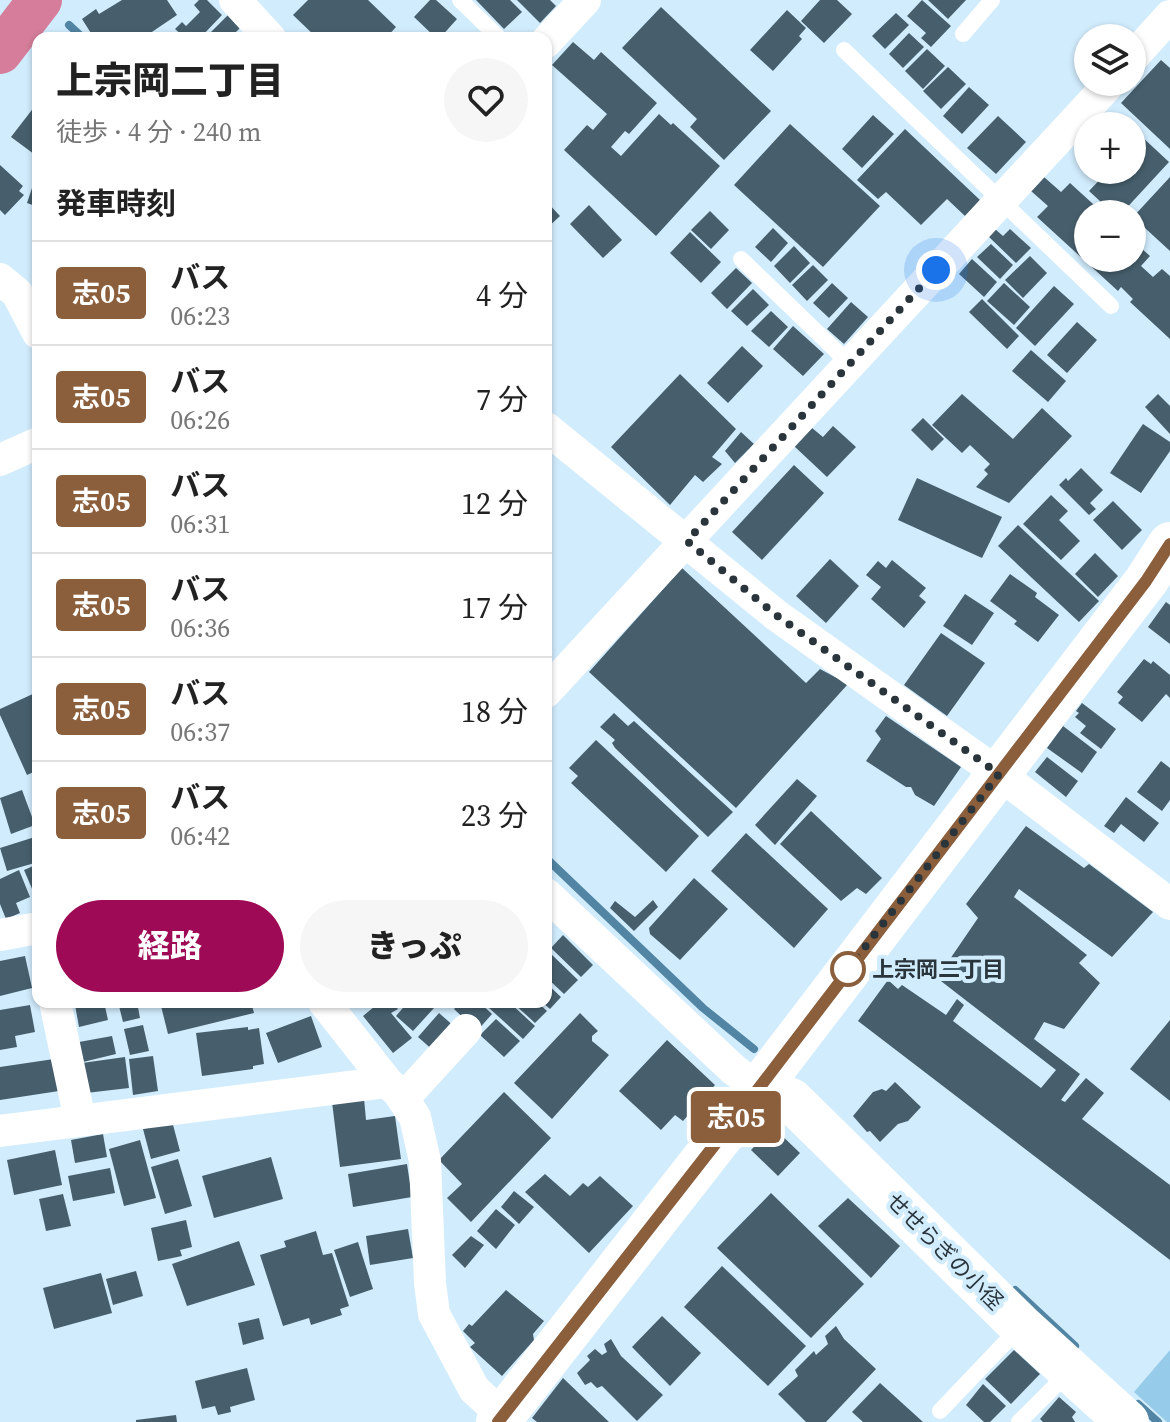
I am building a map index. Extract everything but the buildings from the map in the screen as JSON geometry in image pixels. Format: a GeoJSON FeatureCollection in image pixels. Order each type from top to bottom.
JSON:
{"type":"FeatureCollection","features":[{"type":"Feature","properties":{"kind":"highway"},"geometry":{"type":"LineString","coordinates":[[0,52],[40,0]]}},
{"type":"Feature","properties":{"kind":"main road"},"geometry":{"type":"LineString","coordinates":[[501,1419],[759,1088],[1146,581],[1170,544]]}},
{"type":"Feature","properties":{"kind":"main road","name":"せせらぎの小径"},"geometry":{"type":"LineString","coordinates":[[759,1088],[791,1100],[1021,1326],[1127,1422]]}},
{"type":"Feature","properties":{"kind":"street"},"geometry":{"type":"LineString","coordinates":[[235,0],[264,32]]}},
{"type":"Feature","properties":{"kind":"street"},"geometry":{"type":"LineString","coordinates":[[552,34],[577,3]]}},
{"type":"Feature","properties":{"kind":"street"},"geometry":{"type":"LineString","coordinates":[[1146,43],[1170,16]]}},
{"type":"Feature","properties":{"kind":"street"},"geometry":{"type":"LineString","coordinates":[[552,686],[1098,96]]}},
{"type":"Feature","properties":{"kind":"street"},"geometry":{"type":"LineString","coordinates":[[0,279],[17,293],[32,322]]}},
{"type":"Feature","properties":{"kind":"street"},"geometry":{"type":"LineString","coordinates":[[552,433],[776,615],[999,774],[1170,904]]}},
{"type":"Feature","properties":{"kind":"street"},"geometry":{"type":"LineString","coordinates":[[0,460],[32,446]]}},
{"type":"Feature","properties":{"kind":"street"},"geometry":{"type":"LineString","coordinates":[[552,914],[759,1088]]}},
{"type":"Feature","properties":{"kind":"street"},"geometry":{"type":"LineString","coordinates":[[0,935],[32,929]]}},
{"type":"Feature","properties":{"kind":"street"},"geometry":{"type":"LineString","coordinates":[[56,1008],[80,1120]]}},
{"type":"Feature","properties":{"kind":"street"},"geometry":{"type":"LineString","coordinates":[[329,1008],[415,1117],[425,1161],[434,1314],[474,1389],[501,1419]]}},
{"type":"Feature","properties":{"kind":"street"},"geometry":{"type":"LineString","coordinates":[[0,1131],[80,1120],[395,1090],[466,1030]]}},
{"type":"Feature","properties":{"kind":"lane"},"geometry":{"type":"LineString","coordinates":[[460,0],[493,32]]}},
{"type":"Feature","properties":{"kind":"lane"},"geometry":{"type":"LineString","coordinates":[[963,34],[992,0]]}},
{"type":"Feature","properties":{"kind":"lane"},"geometry":{"type":"LineString","coordinates":[[844,50],[1111,306]]}},
{"type":"Feature","properties":{"kind":"lane"},"geometry":{"type":"LineString","coordinates":[[741,259],[850,364]]}},
{"type":"Feature","properties":{"kind":"lane"},"geometry":{"type":"LineString","coordinates":[[940,1411],[1021,1326]]}},
{"type":"Feature","properties":{"kind":"lane"},"geometry":{"type":"LineString","coordinates":[[1019,1422],[1070,1371]]}},
{"type":"Feature","properties":{"kind":"shaded area"},"geometry":{"type":"Polygon","coordinates":[[[1170,1350],[1170,1422],[1167,1422],[1134,1392],[1170,1350]]]}},
{"type":"Feature","properties":{"kind":"waterway"},"geometry":{"type":"LineString","coordinates":[[69,25],[77,32]]}},
{"type":"Feature","properties":{"kind":"waterway"},"geometry":{"type":"LineString","coordinates":[[552,864],[703,1008],[754,1049]]}},
{"type":"Feature","properties":{"kind":"waterway"},"geometry":{"type":"LineString","coordinates":[[1015,1290],[1075,1346]]}},
{"type":"Feature","properties":{"kind":"waterway"},"geometry":{"type":"LineString","coordinates":[[1138,1404],[1158,1422]]}},
{"type":"Feature","properties":{"kind":"bus line","name":"志05"},"geometry":{"type":"LineString","coordinates":[[498,1422],[759,1088],[1146,581],[1170,544]]}},
{"type":"Feature","properties":{"kind":"place","name":"上宗岡二丁目"},"geometry":{"type":"Point","coordinates":[848,969]}},
{"type":"Feature","properties":{"kind":"route"},"geometry":{"type":"LineString","coordinates":[[848,969],[999,774],[776,615],[687,541],[936,270]]}}]}
